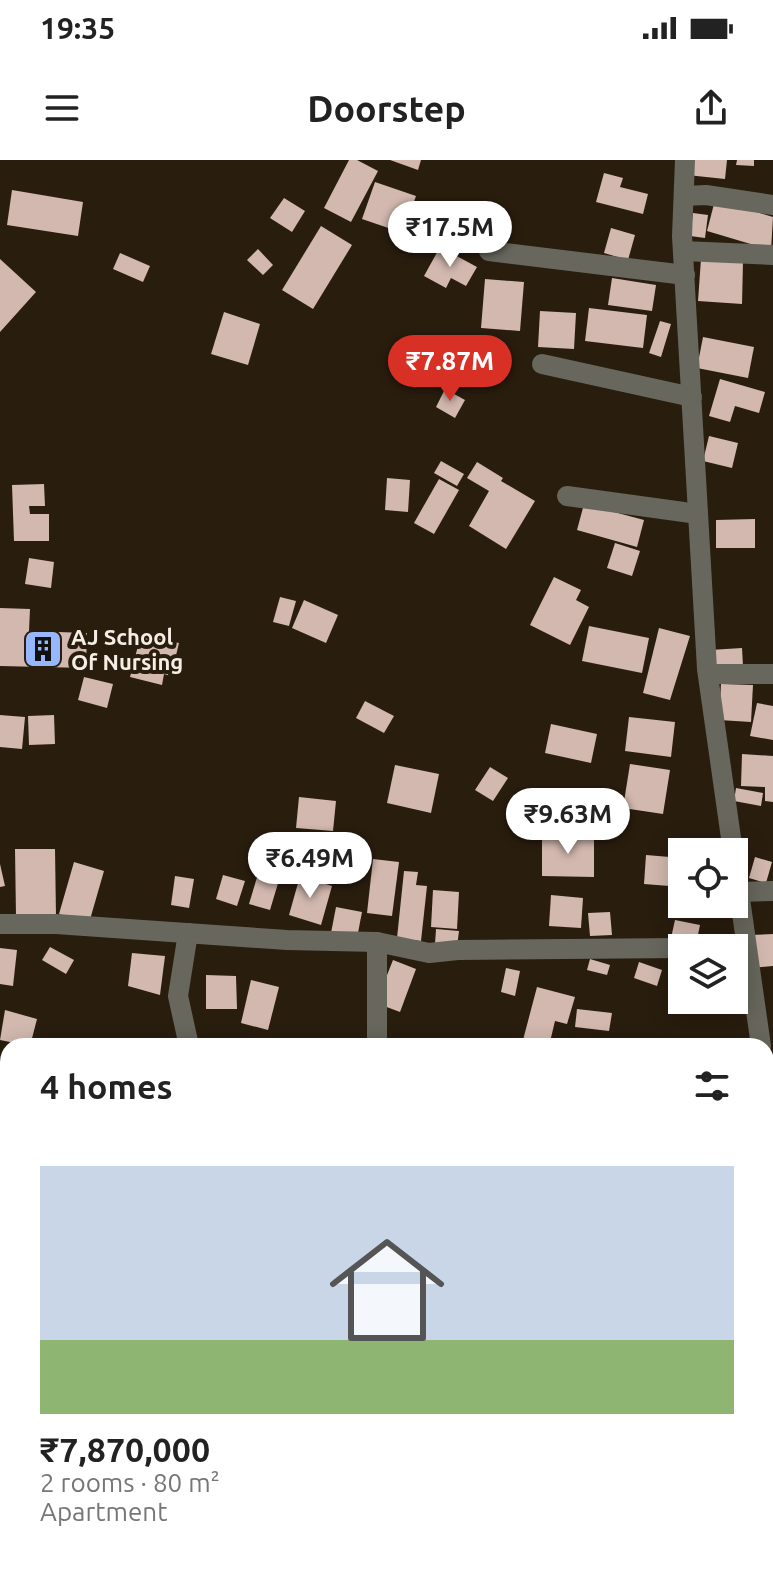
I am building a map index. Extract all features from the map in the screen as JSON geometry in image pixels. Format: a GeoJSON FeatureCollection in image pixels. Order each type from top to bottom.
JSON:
{"type":"FeatureCollection","features":[{"type":"Feature","properties":{"kind":"street"},"geometry":{"type":"LineString","coordinates":[[685,160],[683,251],[708,674],[732,838]]}},
{"type":"Feature","properties":{"kind":"street"},"geometry":{"type":"LineString","coordinates":[[684,196],[706,195],[773,205]]}},
{"type":"Feature","properties":{"kind":"street"},"geometry":{"type":"LineString","coordinates":[[489,251],[685,275]]}},
{"type":"Feature","properties":{"kind":"street"},"geometry":{"type":"LineString","coordinates":[[683,251],[773,255]]}},
{"type":"Feature","properties":{"kind":"street"},"geometry":{"type":"LineString","coordinates":[[542,364],[692,397]]}},
{"type":"Feature","properties":{"kind":"street"},"geometry":{"type":"LineString","coordinates":[[567,496],[698,514]]}},
{"type":"Feature","properties":{"kind":"street"},"geometry":{"type":"LineString","coordinates":[[708,674],[773,674]]}},
{"type":"Feature","properties":{"kind":"street"},"geometry":{"type":"LineString","coordinates":[[748,892],[773,891]]}},
{"type":"Feature","properties":{"kind":"street"},"geometry":{"type":"LineString","coordinates":[[0,924],[56,924],[377,942],[429,953],[458,950],[668,948]]}},
{"type":"Feature","properties":{"kind":"street"},"geometry":{"type":"LineString","coordinates":[[187,1038],[178,996],[188,933]]}},
{"type":"Feature","properties":{"kind":"street"},"geometry":{"type":"LineString","coordinates":[[377,942],[377,1038]]}},
{"type":"Feature","properties":{"kind":"street"},"geometry":{"type":"LineString","coordinates":[[748,985],[759,1038]]}},
{"type":"Feature","properties":{"kind":"building"},"geometry":{"type":"Polygon","coordinates":[[[349,160],[357,160],[378,171],[351,222],[324,208],[349,160]]]}},
{"type":"Feature","properties":{"kind":"building"},"geometry":{"type":"Polygon","coordinates":[[[390,160],[421,160],[418,170],[390,160]]]}},
{"type":"Feature","properties":{"kind":"building"},"geometry":{"type":"Polygon","coordinates":[[[688,160],[727,160],[725,179],[687,175],[688,160]]]}},
{"type":"Feature","properties":{"kind":"building"},"geometry":{"type":"Polygon","coordinates":[[[737,160],[754,160],[754,166],[736,165],[737,160]]]}},
{"type":"Feature","properties":{"kind":"building"},"geometry":{"type":"Polygon","coordinates":[[[604,173],[623,178],[620,187],[648,194],[643,214],[596,202],[604,173]]]}},
{"type":"Feature","properties":{"kind":"building"},"geometry":{"type":"Polygon","coordinates":[[[375,182],[416,196],[403,233],[362,219],[375,182]]]}},
{"type":"Feature","properties":{"kind":"building"},"geometry":{"type":"Polygon","coordinates":[[[12,190],[83,202],[78,236],[7,225],[12,190]]]}},
{"type":"Feature","properties":{"kind":"building"},"geometry":{"type":"Polygon","coordinates":[[[284,198],[305,211],[292,232],[270,218],[284,198]]]}},
{"type":"Feature","properties":{"kind":"building"},"geometry":{"type":"Polygon","coordinates":[[[715,200],[773,217],[771,250],[707,231],[715,200]]]}},
{"type":"Feature","properties":{"kind":"building"},"geometry":{"type":"Polygon","coordinates":[[[693,213],[708,215],[705,238],[690,236],[693,213]]]}},
{"type":"Feature","properties":{"kind":"building"},"geometry":{"type":"Polygon","coordinates":[[[321,226],[352,245],[313,309],[282,290],[321,226]]]}},
{"type":"Feature","properties":{"kind":"building"},"geometry":{"type":"Polygon","coordinates":[[[611,228],[635,235],[628,260],[604,253],[611,228]]]}},
{"type":"Feature","properties":{"kind":"building"},"geometry":{"type":"Polygon","coordinates":[[[440,247],[477,267],[466,286],[451,278],[446,288],[424,276],[440,247]]]}},
{"type":"Feature","properties":{"kind":"building"},"geometry":{"type":"Polygon","coordinates":[[[258,249],[273,265],[263,275],[247,260],[258,249]]]}},
{"type":"Feature","properties":{"kind":"building"},"geometry":{"type":"Polygon","coordinates":[[[120,253],[150,266],[143,282],[113,269],[120,253]]]}},
{"type":"Feature","properties":{"kind":"building"},"geometry":{"type":"Polygon","coordinates":[[[0,259],[36,292],[0,332],[0,259]]]}},
{"type":"Feature","properties":{"kind":"building"},"geometry":{"type":"Polygon","coordinates":[[[701,259],[743,262],[742,304],[698,301],[701,259]]]}},
{"type":"Feature","properties":{"kind":"building"},"geometry":{"type":"Polygon","coordinates":[[[612,278],[656,285],[652,311],[608,305],[612,278]]]}},
{"type":"Feature","properties":{"kind":"building"},"geometry":{"type":"Polygon","coordinates":[[[485,279],[524,282],[520,331],[481,328],[485,279]]]}},
{"type":"Feature","properties":{"kind":"building"},"geometry":{"type":"Polygon","coordinates":[[[589,308],[647,315],[643,348],[585,341],[589,308]]]}},
{"type":"Feature","properties":{"kind":"building"},"geometry":{"type":"Polygon","coordinates":[[[540,311],[576,313],[574,349],[538,347],[540,311]]]}},
{"type":"Feature","properties":{"kind":"building"},"geometry":{"type":"Polygon","coordinates":[[[224,312],[260,324],[248,365],[211,354],[224,312]]]}},
{"type":"Feature","properties":{"kind":"building"},"geometry":{"type":"Polygon","coordinates":[[[660,321],[671,324],[661,357],[649,353],[660,321]]]}},
{"type":"Feature","properties":{"kind":"building"},"geometry":{"type":"Polygon","coordinates":[[[703,337],[754,347],[748,378],[697,368],[703,337]]]}},
{"type":"Feature","properties":{"kind":"building"},"geometry":{"type":"Polygon","coordinates":[[[720,379],[765,392],[759,413],[735,406],[730,422],[709,416],[720,379]]]}},
{"type":"Feature","properties":{"kind":"building"},"geometry":{"type":"Polygon","coordinates":[[[445,389],[465,400],[455,418],[436,407],[445,389]]]}},
{"type":"Feature","properties":{"kind":"building"},"geometry":{"type":"Polygon","coordinates":[[[709,436],[738,443],[732,468],[703,461],[709,436]]]}},
{"type":"Feature","properties":{"kind":"building"},"geometry":{"type":"Polygon","coordinates":[[[441,461],[464,474],[457,486],[434,473],[441,461]]]}},
{"type":"Feature","properties":{"kind":"building"},"geometry":{"type":"Polygon","coordinates":[[[477,462],[535,501],[506,549],[469,526],[489,491],[467,478],[477,462]]]}},
{"type":"Feature","properties":{"kind":"building"},"geometry":{"type":"Polygon","coordinates":[[[387,478],[410,480],[408,512],[385,510],[387,478]]]}},
{"type":"Feature","properties":{"kind":"building"},"geometry":{"type":"Polygon","coordinates":[[[439,479],[459,490],[434,534],[414,523],[439,479]]]}},
{"type":"Feature","properties":{"kind":"building"},"geometry":{"type":"Polygon","coordinates":[[[44,484],[45,506],[29,506],[30,514],[49,514],[49,541],[14,541],[12,485],[44,484]]]}},
{"type":"Feature","properties":{"kind":"building"},"geometry":{"type":"Polygon","coordinates":[[[584,504],[644,520],[637,547],[577,530],[584,504]]]}},
{"type":"Feature","properties":{"kind":"building"},"geometry":{"type":"Polygon","coordinates":[[[755,519],[755,548],[716,548],[716,520],[755,519]]]}},
{"type":"Feature","properties":{"kind":"building"},"geometry":{"type":"Polygon","coordinates":[[[615,543],[640,551],[632,576],[607,568],[615,543]]]}},
{"type":"Feature","properties":{"kind":"building"},"geometry":{"type":"Polygon","coordinates":[[[29,558],[54,562],[51,588],[25,584],[29,558]]]}},
{"type":"Feature","properties":{"kind":"building"},"geometry":{"type":"Polygon","coordinates":[[[554,577],[581,590],[576,600],[589,607],[570,645],[530,625],[554,577]]]}},
{"type":"Feature","properties":{"kind":"building"},"geometry":{"type":"Polygon","coordinates":[[[280,597],[296,601],[289,626],[273,622],[280,597]]]}},
{"type":"Feature","properties":{"kind":"building"},"geometry":{"type":"Polygon","coordinates":[[[304,600],[338,615],[326,643],[292,628],[304,600]]]}},
{"type":"Feature","properties":{"kind":"building","name":"AJ School Of Nursing"},"geometry":{"type":"Polygon","coordinates":[[[0,608],[30,609],[29,631],[87,633],[86,668],[0,666],[0,608]]]}},
{"type":"Feature","properties":{"kind":"building"},"geometry":{"type":"Polygon","coordinates":[[[589,626],[649,638],[642,673],[582,661],[589,626]]]}},
{"type":"Feature","properties":{"kind":"building"},"geometry":{"type":"Polygon","coordinates":[[[659,628],[690,636],[670,700],[643,693],[659,628]]]}},
{"type":"Feature","properties":{"kind":"building"},"geometry":{"type":"Polygon","coordinates":[[[141,634],[179,643],[171,676],[164,674],[162,685],[130,677],[141,634]]]}},
{"type":"Feature","properties":{"kind":"building"},"geometry":{"type":"Polygon","coordinates":[[[742,648],[743,666],[711,668],[710,650],[742,648]]]}},
{"type":"Feature","properties":{"kind":"building"},"geometry":{"type":"Polygon","coordinates":[[[84,677],[113,684],[107,708],[78,700],[84,677]]]}},
{"type":"Feature","properties":{"kind":"building"},"geometry":{"type":"Polygon","coordinates":[[[721,684],[753,685],[751,722],[719,720],[721,684]]]}},
{"type":"Feature","properties":{"kind":"building"},"geometry":{"type":"Polygon","coordinates":[[[365,701],[394,716],[384,733],[356,718],[365,701]]]}},
{"type":"Feature","properties":{"kind":"building"},"geometry":{"type":"Polygon","coordinates":[[[757,703],[773,706],[773,740],[750,736],[757,703]]]}},
{"type":"Feature","properties":{"kind":"building"},"geometry":{"type":"Polygon","coordinates":[[[0,715],[25,717],[22,749],[0,747],[0,715]]]}},
{"type":"Feature","properties":{"kind":"building"},"geometry":{"type":"Polygon","coordinates":[[[54,715],[55,744],[29,745],[28,716],[54,715]]]}},
{"type":"Feature","properties":{"kind":"building"},"geometry":{"type":"Polygon","coordinates":[[[629,717],[675,722],[671,757],[625,751],[629,717]]]}},
{"type":"Feature","properties":{"kind":"building"},"geometry":{"type":"Polygon","coordinates":[[[551,724],[597,734],[591,763],[545,753],[551,724]]]}},
{"type":"Feature","properties":{"kind":"building"},"geometry":{"type":"Polygon","coordinates":[[[742,754],[773,756],[773,802],[765,801],[765,787],[741,786],[742,754]]]}},
{"type":"Feature","properties":{"kind":"building"},"geometry":{"type":"Polygon","coordinates":[[[630,764],[670,770],[663,814],[623,808],[630,764]]]}},
{"type":"Feature","properties":{"kind":"building"},"geometry":{"type":"Polygon","coordinates":[[[395,765],[439,774],[431,813],[387,803],[395,765]]]}},
{"type":"Feature","properties":{"kind":"building"},"geometry":{"type":"Polygon","coordinates":[[[490,767],[508,778],[493,801],[475,790],[490,767]]]}},
{"type":"Feature","properties":{"kind":"building"},"geometry":{"type":"Polygon","coordinates":[[[736,788],[763,793],[761,806],[734,801],[736,788]]]}},
{"type":"Feature","properties":{"kind":"building"},"geometry":{"type":"Polygon","coordinates":[[[299,797],[336,801],[333,831],[296,828],[299,797]]]}},
{"type":"Feature","properties":{"kind":"building"},"geometry":{"type":"Polygon","coordinates":[[[542,836],[594,837],[594,877],[542,876],[542,836]]]}},
{"type":"Feature","properties":{"kind":"building"},"geometry":{"type":"Polygon","coordinates":[[[15,849],[55,849],[56,917],[16,917],[15,849]]]}},
{"type":"Feature","properties":{"kind":"building"},"geometry":{"type":"Polygon","coordinates":[[[646,855],[668,857],[668,886],[644,884],[646,855]]]}},
{"type":"Feature","properties":{"kind":"building"},"geometry":{"type":"Polygon","coordinates":[[[755,857],[772,862],[766,883],[749,878],[755,857]]]}},
{"type":"Feature","properties":{"kind":"building"},"geometry":{"type":"Polygon","coordinates":[[[373,859],[399,862],[392,916],[367,913],[373,859]]]}},
{"type":"Feature","properties":{"kind":"building"},"geometry":{"type":"Polygon","coordinates":[[[74,862],[104,871],[89,923],[59,914],[74,862]]]}},
{"type":"Feature","properties":{"kind":"building"},"geometry":{"type":"Polygon","coordinates":[[[0,864],[5,886],[0,887],[0,864]]]}},
{"type":"Feature","properties":{"kind":"building"},"geometry":{"type":"Polygon","coordinates":[[[404,871],[418,872],[416,885],[427,886],[421,941],[397,938],[404,871]]]}},
{"type":"Feature","properties":{"kind":"building"},"geometry":{"type":"Polygon","coordinates":[[[258,874],[279,880],[270,910],[249,904],[258,874]]]}},
{"type":"Feature","properties":{"kind":"building"},"geometry":{"type":"Polygon","coordinates":[[[223,875],[245,881],[237,906],[216,899],[223,875]]]}},
{"type":"Feature","properties":{"kind":"building"},"geometry":{"type":"Polygon","coordinates":[[[175,876],[194,879],[189,908],[171,905],[175,876]]]}},
{"type":"Feature","properties":{"kind":"building"},"geometry":{"type":"Polygon","coordinates":[[[300,876],[332,886],[321,925],[289,915],[300,876]]]}},
{"type":"Feature","properties":{"kind":"building"},"geometry":{"type":"Polygon","coordinates":[[[433,890],[459,892],[457,929],[431,927],[433,890]]]}},
{"type":"Feature","properties":{"kind":"building"},"geometry":{"type":"Polygon","coordinates":[[[551,895],[583,898],[581,928],[549,926],[551,895]]]}},
{"type":"Feature","properties":{"kind":"building"},"geometry":{"type":"Polygon","coordinates":[[[336,907],[362,912],[357,938],[331,933],[336,907]]]}},
{"type":"Feature","properties":{"kind":"building"},"geometry":{"type":"Polygon","coordinates":[[[610,912],[612,935],[590,936],[588,913],[610,912]]]}},
{"type":"Feature","properties":{"kind":"building"},"geometry":{"type":"Polygon","coordinates":[[[675,920],[700,925],[698,934],[672,934],[675,920]]]}},
{"type":"Feature","properties":{"kind":"building"},"geometry":{"type":"Polygon","coordinates":[[[436,929],[459,931],[457,947],[435,944],[436,929]]]}},
{"type":"Feature","properties":{"kind":"building"},"geometry":{"type":"Polygon","coordinates":[[[773,934],[773,966],[752,968],[749,935],[773,934]]]}},
{"type":"Feature","properties":{"kind":"building"},"geometry":{"type":"Polygon","coordinates":[[[50,947],[74,960],[66,974],[42,960],[50,947]]]}},
{"type":"Feature","properties":{"kind":"building"},"geometry":{"type":"Polygon","coordinates":[[[0,948],[17,950],[13,986],[0,984],[0,948]]]}},
{"type":"Feature","properties":{"kind":"building"},"geometry":{"type":"Polygon","coordinates":[[[132,953],[165,956],[160,995],[128,986],[132,953]]]}},
{"type":"Feature","properties":{"kind":"building"},"geometry":{"type":"Polygon","coordinates":[[[590,959],[610,965],[607,975],[587,970],[590,959]]]}},
{"type":"Feature","properties":{"kind":"building"},"geometry":{"type":"Polygon","coordinates":[[[393,960],[416,969],[400,1012],[376,1003],[393,960]]]}},
{"type":"Feature","properties":{"kind":"building"},"geometry":{"type":"Polygon","coordinates":[[[639,962],[662,970],[657,986],[634,978],[639,962]]]}},
{"type":"Feature","properties":{"kind":"building"},"geometry":{"type":"Polygon","coordinates":[[[506,968],[520,971],[515,996],[501,992],[506,968]]]}},
{"type":"Feature","properties":{"kind":"building"},"geometry":{"type":"Polygon","coordinates":[[[206,975],[236,976],[237,1009],[206,1009],[206,975]]]}},
{"type":"Feature","properties":{"kind":"building"},"geometry":{"type":"Polygon","coordinates":[[[251,980],[279,987],[268,1030],[241,1023],[251,980]]]}},
{"type":"Feature","properties":{"kind":"building"},"geometry":{"type":"Polygon","coordinates":[[[537,987],[575,997],[567,1024],[555,1021],[551,1038],[524,1038],[537,987]]]}},
{"type":"Feature","properties":{"kind":"building"},"geometry":{"type":"Polygon","coordinates":[[[577,1009],[612,1013],[609,1031],[575,1027],[577,1009]]]}},
{"type":"Feature","properties":{"kind":"building"},"geometry":{"type":"Polygon","coordinates":[[[5,1010],[37,1019],[32,1038],[0,1038],[5,1010]]]}},
{"type":"Feature","properties":{"kind":"place","name":"AJ School Of Nursing"},"geometry":{"type":"Point","coordinates":[43,649]}}]}
